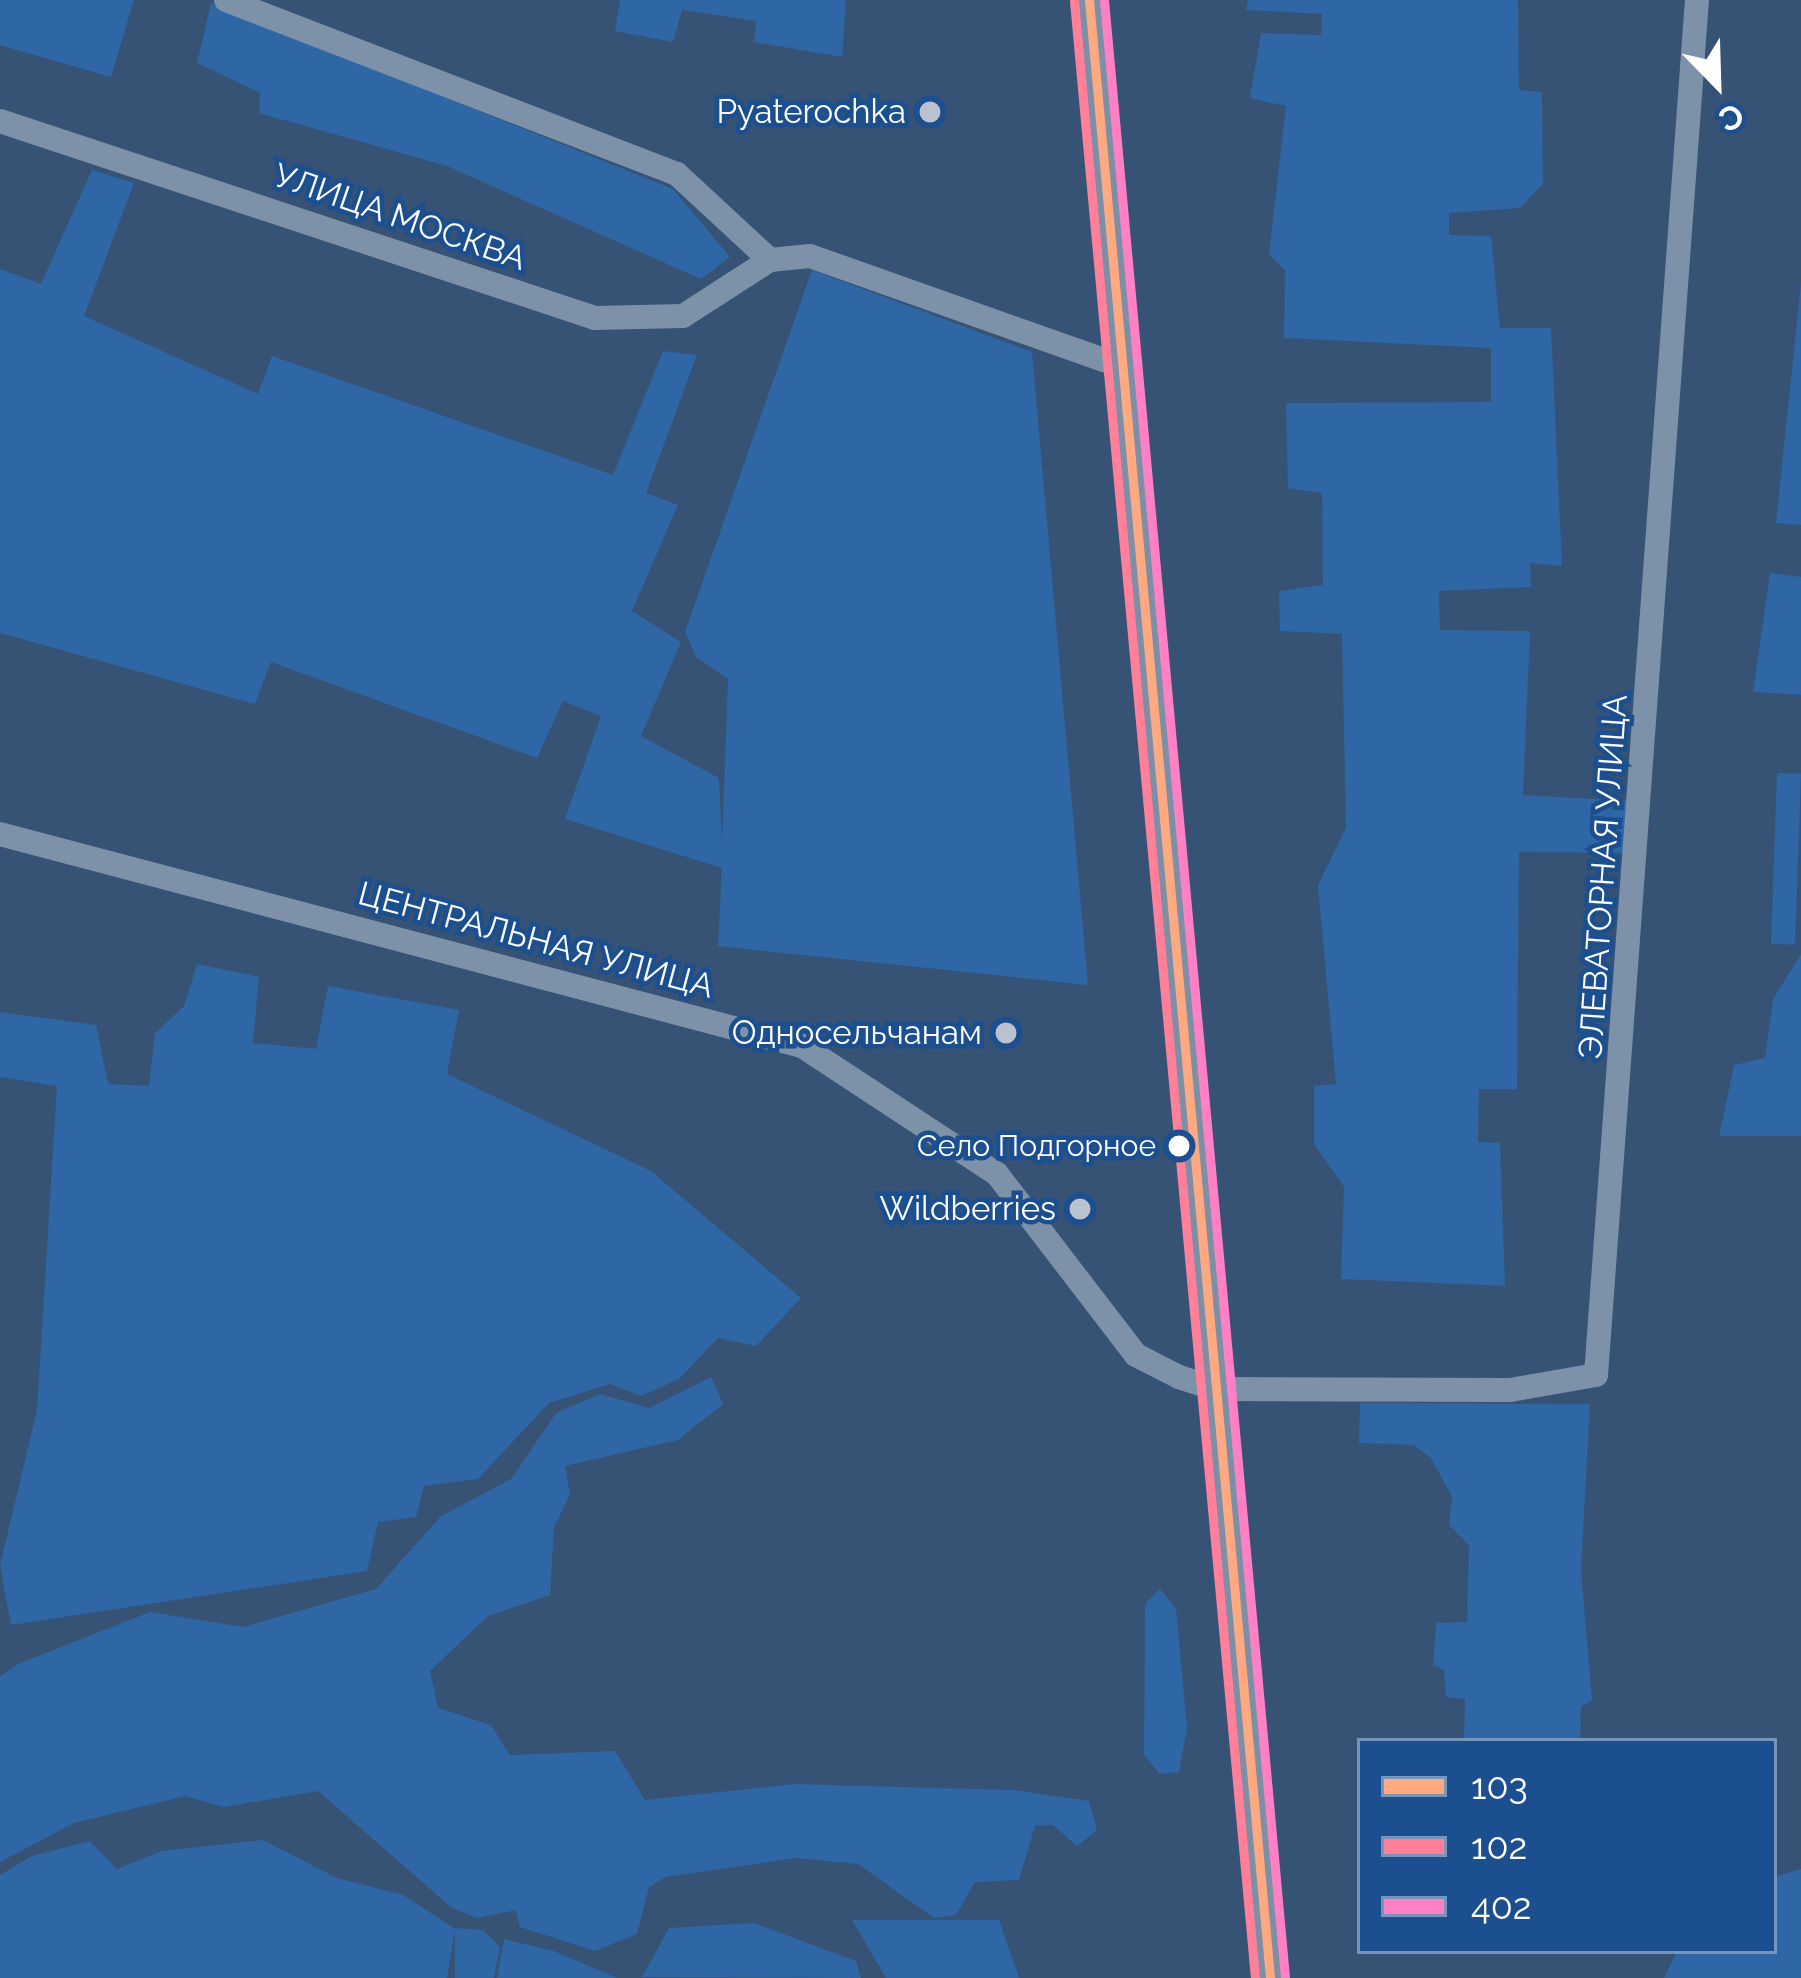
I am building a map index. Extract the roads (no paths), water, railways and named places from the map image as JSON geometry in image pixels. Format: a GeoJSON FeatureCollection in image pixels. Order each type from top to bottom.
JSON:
{"type":"FeatureCollection","features":[{"type":"Feature","properties":{"kind":"main road"},"geometry":{"type":"LineString","coordinates":[[1089,0],[1270,1978]]}},
{"type":"Feature","properties":{"kind":"street"},"geometry":{"type":"LineString","coordinates":[[226,0],[677,174],[770,260],[810,256],[1124,367]]}},
{"type":"Feature","properties":{"kind":"street","name":"ЭЛЕВАТОРНАЯ УЛИЦА"},"geometry":{"type":"LineString","coordinates":[[1215,1389],[1510,1390],[1596,1375],[1697,0]]}},
{"type":"Feature","properties":{"kind":"street","name":"УЛИЦА МОСКВА"},"geometry":{"type":"LineString","coordinates":[[0,122],[595,318],[683,316],[770,260]]}},
{"type":"Feature","properties":{"kind":"street","name":"ЦЕНТРАЛЬНАЯ УЛИЦА"},"geometry":{"type":"LineString","coordinates":[[0,834],[802,1046],[997,1174],[1136,1355],[1215,1389]]}},
{"type":"Feature","properties":{"kind":"place","name":"Pyaterochka"},"geometry":{"type":"Point","coordinates":[930,112]}},
{"type":"Feature","properties":{"kind":"place","name":"Односельчанам"},"geometry":{"type":"Point","coordinates":[1006,1033]}},
{"type":"Feature","properties":{"kind":"place","name":"Село Подгорное"},"geometry":{"type":"Point","coordinates":[1179,1146]}},
{"type":"Feature","properties":{"kind":"place","name":"Wildberries"},"geometry":{"type":"Point","coordinates":[1080,1209]}}]}
